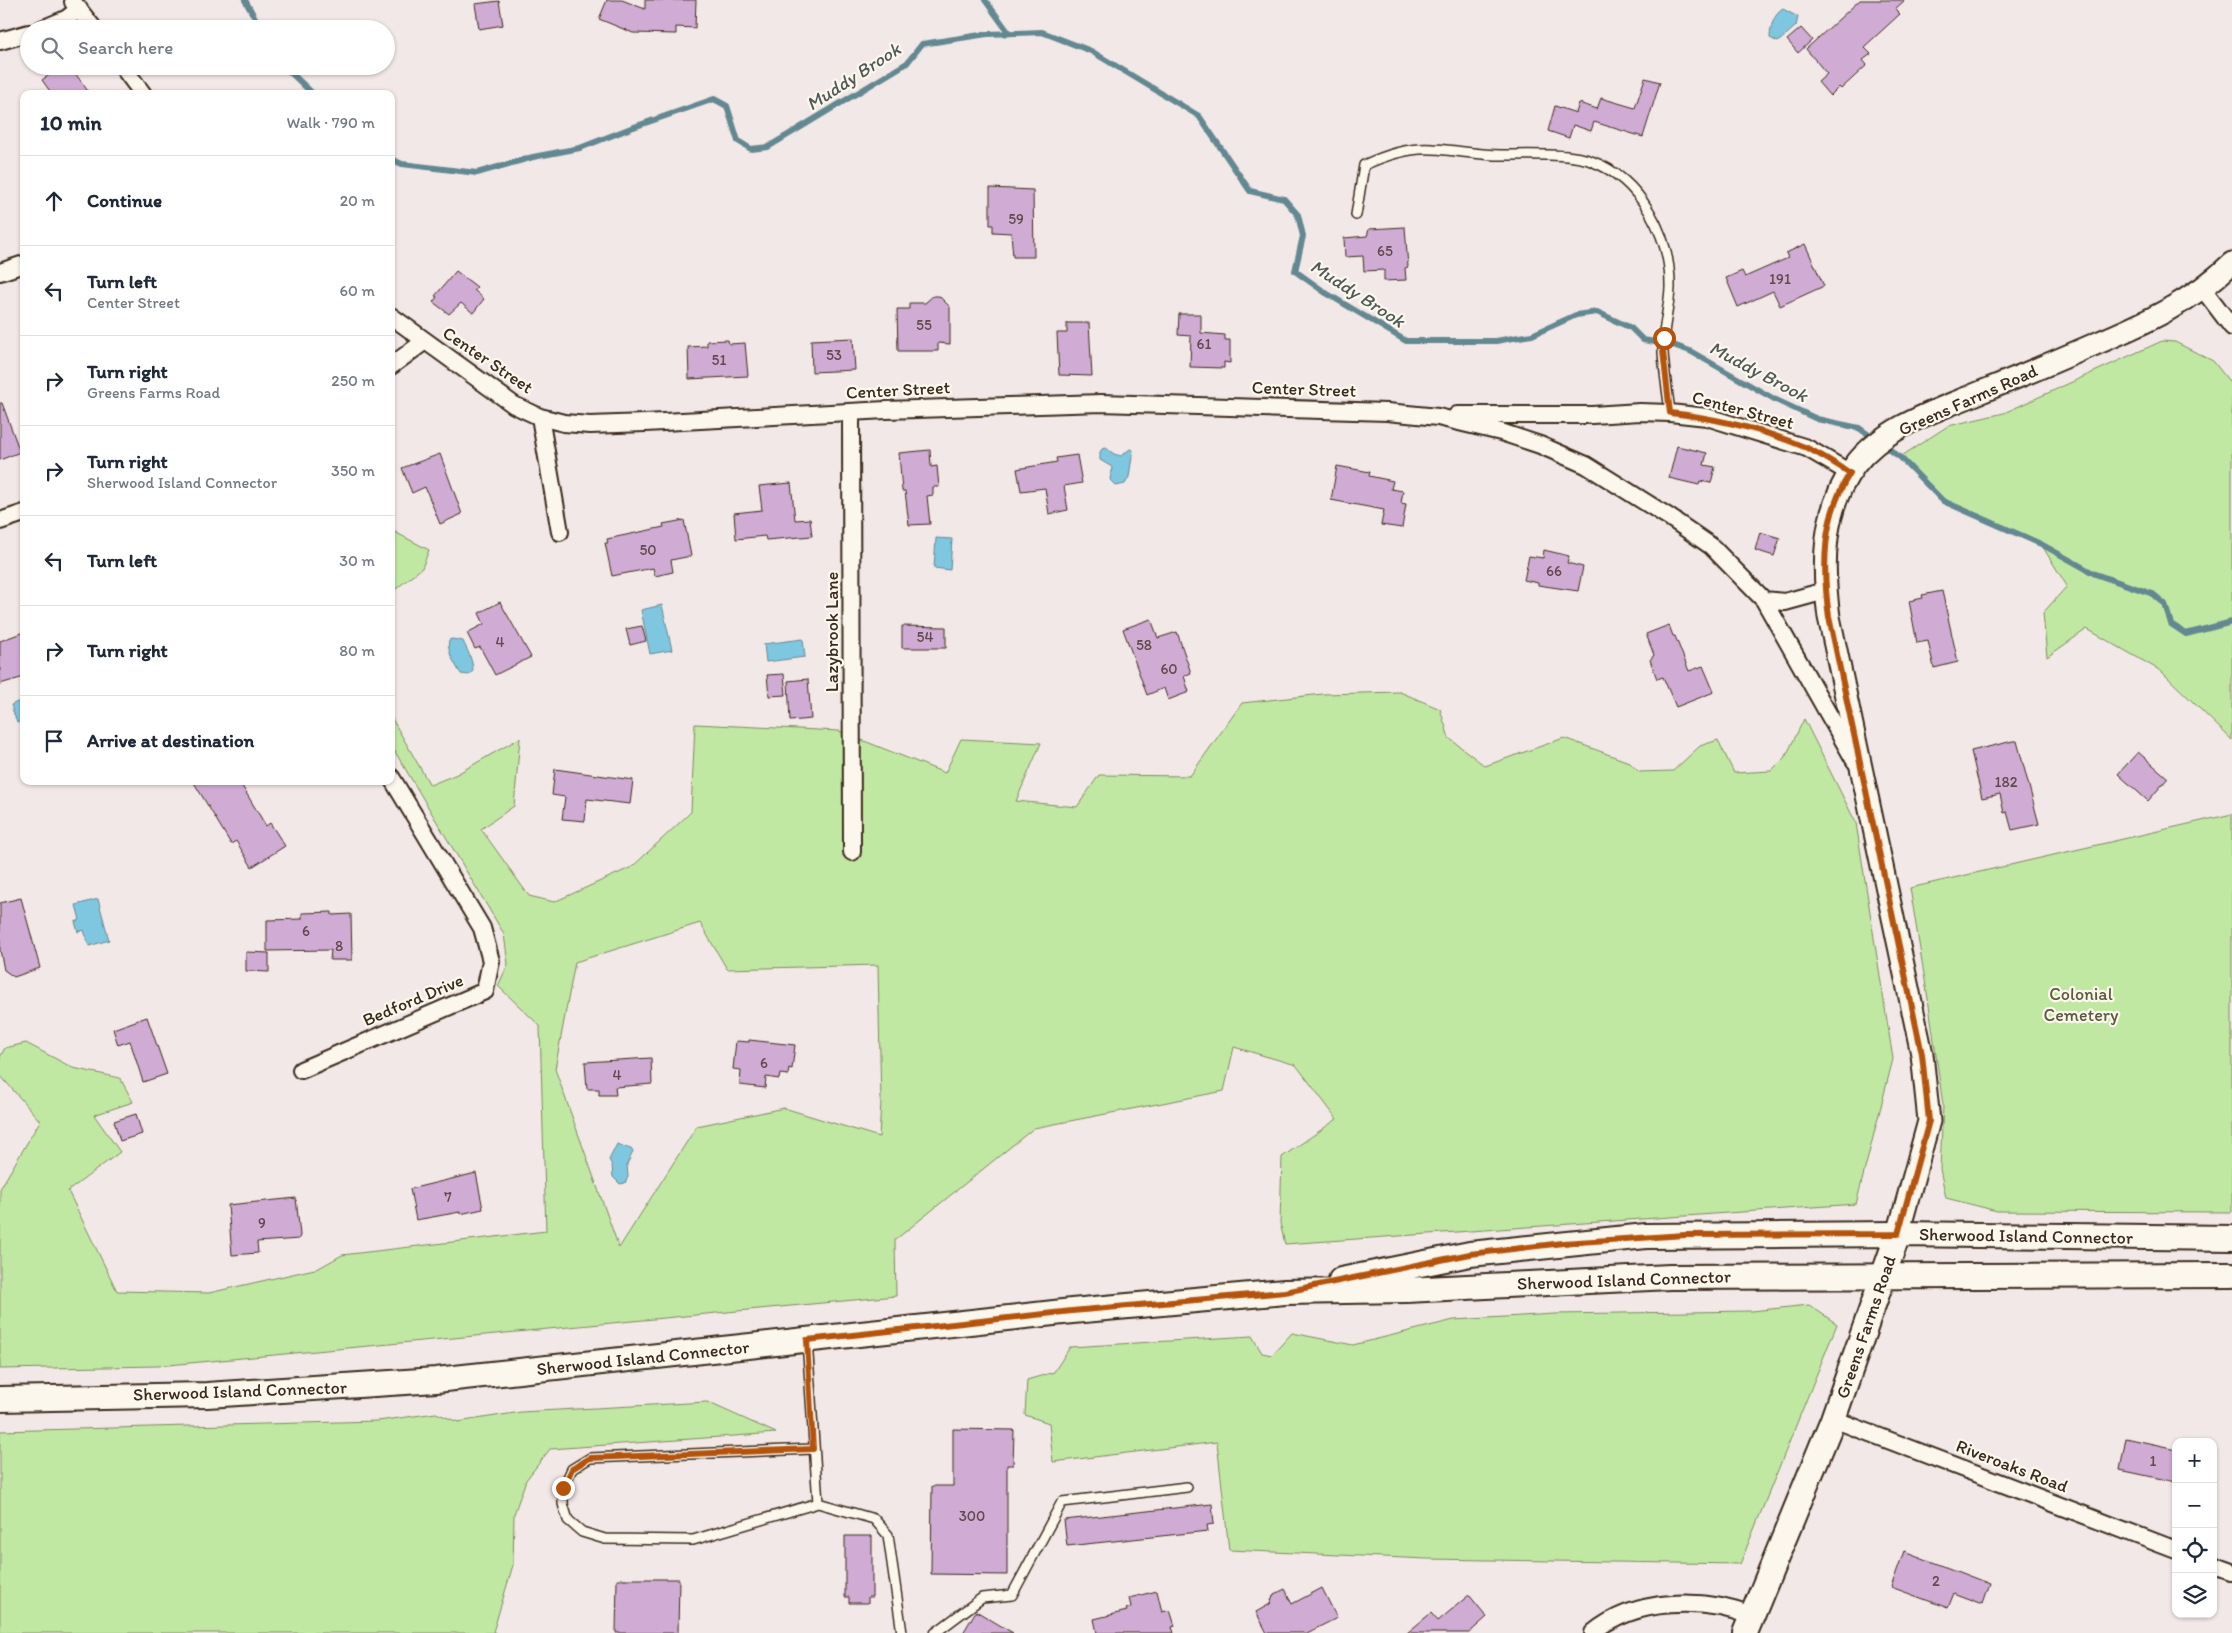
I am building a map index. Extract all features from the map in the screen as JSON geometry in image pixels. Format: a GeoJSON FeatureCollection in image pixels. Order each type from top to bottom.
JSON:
{"type":"FeatureCollection","features":[{"type":"Feature","properties":{"kind":"main road","name":"Sherwood Island Connector"},"geometry":{"type":"LineString","coordinates":[[1285,1292],[1470,1254],[1563,1243],[1675,1235],[1898,1234],[2232,1238]]}},
{"type":"Feature","properties":{"kind":"main road","name":"Greens Farms Road"},"geometry":{"type":"LineString","coordinates":[[1748,1625],[1833,1419],[1898,1234]]}},
{"type":"Feature","properties":{"kind":"main road","name":"Sherwood Island Connector"},"geometry":{"type":"LineString","coordinates":[[0,1399],[207,1395],[360,1386],[513,1373],[1072,1311],[1285,1292],[1406,1290],[1670,1277],[1885,1274],[2232,1275]]}},
{"type":"Feature","properties":{"kind":"street"},"geometry":{"type":"LineString","coordinates":[[64,20],[75,4],[87,20]]}},
{"type":"Feature","properties":{"kind":"street"},"geometry":{"type":"LineString","coordinates":[[0,41],[20,35]]}},
{"type":"Feature","properties":{"kind":"street"},"geometry":{"type":"LineString","coordinates":[[129,75],[140,90]]}},
{"type":"Feature","properties":{"kind":"street","name":"Greens Farms Road"},"geometry":{"type":"LineString","coordinates":[[1898,1234],[1929,1121],[1922,1054],[1825,591],[1825,556],[1833,505],[1850,473],[1864,455],[1883,439],[1925,415],[2150,320],[2203,289],[2232,264]]}},
{"type":"Feature","properties":{"kind":"street"},"geometry":{"type":"LineString","coordinates":[[0,272],[20,265]]}},
{"type":"Feature","properties":{"kind":"street"},"geometry":{"type":"LineString","coordinates":[[2203,289],[2232,327]]}},
{"type":"Feature","properties":{"kind":"street","name":"Center Street"},"geometry":{"type":"LineString","coordinates":[[395,319],[514,404],[540,417],[564,423],[590,425],[989,405],[1101,403],[1387,412],[1438,417],[1501,432],[1540,445],[1586,465],[1711,546],[1764,600],[1862,774]]}},
{"type":"Feature","properties":{"kind":"street"},"geometry":{"type":"LineString","coordinates":[[395,363],[425,341]]}},
{"type":"Feature","properties":{"kind":"street","name":"Lazybrook Lane"},"geometry":{"type":"LineString","coordinates":[[851,412],[852,852]]}},
{"type":"Feature","properties":{"kind":"street","name":"Center Street"},"geometry":{"type":"LineString","coordinates":[[1438,417],[1466,414],[1592,415],[1640,412],[1708,417],[1807,448],[1850,473]]}},
{"type":"Feature","properties":{"kind":"street"},"geometry":{"type":"LineString","coordinates":[[540,417],[560,532]]}},
{"type":"Feature","properties":{"kind":"street"},"geometry":{"type":"LineString","coordinates":[[0,521],[20,514]]}},
{"type":"Feature","properties":{"kind":"street"},"geometry":{"type":"LineString","coordinates":[[1764,600],[1785,602],[1825,591]]}},
{"type":"Feature","properties":{"kind":"street","name":"Bedford Drive"},"geometry":{"type":"LineString","coordinates":[[301,1070],[485,991],[491,961],[482,928],[395,784]]}},
{"type":"Feature","properties":{"kind":"street","name":"Riveroaks Road"},"geometry":{"type":"LineString","coordinates":[[1833,1419],[2172,1548]]}},
{"type":"Feature","properties":{"kind":"street"},"geometry":{"type":"LineString","coordinates":[[2217,1566],[2232,1572]]}},
{"type":"Feature","properties":{"kind":"street"},"geometry":{"type":"LineString","coordinates":[[1593,1633],[1615,1618],[1631,1611],[1668,1605],[1708,1605],[1733,1609],[1748,1625]]}},
{"type":"Feature","properties":{"kind":"lane"},"geometry":{"type":"LineString","coordinates":[[1356,215],[1364,165],[1388,154],[1432,148],[1486,155],[1533,155],[1590,160],[1612,171],[1639,196],[1654,220],[1667,259],[1670,287],[1663,351],[1670,413]]}},
{"type":"Feature","properties":{"kind":"lane"},"geometry":{"type":"LineString","coordinates":[[807,1340],[818,1502]]}},
{"type":"Feature","properties":{"kind":"lane"},"geometry":{"type":"LineString","coordinates":[[813,1449],[590,1458],[572,1469],[563,1488],[563,1504],[568,1520],[582,1532],[605,1539],[694,1540],[818,1502],[874,1519],[888,1535],[902,1633]]}},
{"type":"Feature","properties":{"kind":"lane"},"geometry":{"type":"LineString","coordinates":[[935,1633],[982,1598],[1012,1595],[1062,1502],[1187,1487]]}},
{"type":"Feature","properties":{"kind":"green space"},"geometry":{"type":"Polygon","coordinates":[[[2162,341],[2175,342],[2213,361],[2232,385],[2232,740],[2161,671],[2087,629],[2047,657],[2043,613],[2067,586],[2041,544],[1943,501],[1900,457],[1948,426],[2004,413],[2162,341]]]}},
{"type":"Feature","properties":{"kind":"green space"},"geometry":{"type":"Polygon","coordinates":[[[395,532],[429,550],[422,568],[395,590],[395,532]]]}},
{"type":"Feature","properties":{"kind":"green space"},"geometry":{"type":"Polygon","coordinates":[[[1400,692],[1440,709],[1449,738],[1485,766],[1564,738],[1629,762],[1639,772],[1673,771],[1700,746],[1718,740],[1734,773],[1771,771],[1786,756],[1804,719],[1856,823],[1893,1059],[1856,1204],[1285,1244],[1280,1223],[1282,1157],[1337,1119],[1296,1065],[1234,1047],[1224,1091],[1034,1128],[895,1240],[896,1296],[158,1366],[0,1369],[0,1189],[40,1121],[0,1075],[0,1057],[5,1048],[26,1043],[73,1068],[120,1078],[133,1102],[94,1115],[120,1152],[68,1191],[117,1291],[209,1293],[319,1268],[342,1255],[546,1231],[540,1026],[498,986],[508,964],[504,934],[395,752],[395,724],[430,785],[457,774],[520,738],[514,806],[481,829],[529,896],[554,902],[632,867],[691,812],[695,724],[839,731],[945,773],[961,739],[1041,743],[1016,801],[1077,807],[1099,775],[1190,776],[1242,703],[1323,694],[1400,692]],[[700,923],[575,962],[555,1069],[619,1248],[697,1126],[784,1108],[879,1137],[881,1102],[878,965],[727,969],[700,923]]]}},
{"type":"Feature","properties":{"kind":"green space","name":"Colonial Cemetery"},"geometry":{"type":"Polygon","coordinates":[[[2232,814],[2232,1212],[1997,1211],[1946,1198],[1940,1169],[1943,1105],[1910,888],[2232,814]]]}},
{"type":"Feature","properties":{"kind":"green space"},"geometry":{"type":"Polygon","coordinates":[[[1809,1305],[1837,1324],[1740,1564],[1427,1559],[1229,1550],[1217,1442],[1053,1462],[1049,1423],[1025,1415],[1027,1380],[1054,1372],[1070,1347],[1252,1336],[1262,1353],[1272,1355],[1292,1333],[1353,1345],[1454,1320],[1555,1314],[1752,1311],[1809,1305]]]}},
{"type":"Feature","properties":{"kind":"green space"},"geometry":{"type":"Polygon","coordinates":[[[707,1402],[776,1433],[550,1449],[526,1480],[514,1514],[513,1565],[493,1632],[496,1633],[0,1633],[0,1431],[378,1421],[436,1413],[458,1422],[521,1412],[707,1402]]]}},
{"type":"Feature","properties":{"kind":"water"},"geometry":{"type":"Polygon","coordinates":[[[1783,9],[1798,17],[1796,26],[1778,42],[1770,38],[1771,30],[1775,17],[1783,9]]]}},
{"type":"Feature","properties":{"kind":"water"},"geometry":{"type":"Polygon","coordinates":[[[1106,448],[1114,454],[1121,456],[1130,449],[1133,450],[1129,477],[1125,484],[1116,486],[1110,480],[1112,467],[1100,460],[1100,452],[1106,448]]]}},
{"type":"Feature","properties":{"kind":"water"},"geometry":{"type":"Polygon","coordinates":[[[936,538],[952,539],[950,570],[934,568],[936,538]]]}},
{"type":"Feature","properties":{"kind":"water"},"geometry":{"type":"Polygon","coordinates":[[[662,605],[672,650],[650,654],[641,610],[662,605]]]}},
{"type":"Feature","properties":{"kind":"water"},"geometry":{"type":"Polygon","coordinates":[[[803,639],[805,657],[766,662],[764,644],[803,639]]]}},
{"type":"Feature","properties":{"kind":"water"},"geometry":{"type":"Polygon","coordinates":[[[449,640],[463,641],[470,655],[473,671],[469,675],[461,674],[452,657],[448,644],[449,640]]]}},
{"type":"Feature","properties":{"kind":"water"},"geometry":{"type":"Polygon","coordinates":[[[20,701],[20,722],[17,723],[11,705],[20,701]]]}},
{"type":"Feature","properties":{"kind":"water"},"geometry":{"type":"Polygon","coordinates":[[[98,899],[109,940],[89,946],[84,930],[78,932],[75,922],[80,920],[76,905],[98,899]]]}},
{"type":"Feature","properties":{"kind":"water"},"geometry":{"type":"Polygon","coordinates":[[[617,1144],[631,1149],[633,1152],[627,1164],[628,1177],[625,1183],[620,1184],[613,1177],[612,1165],[609,1160],[617,1144]]]}},
{"type":"Feature","properties":{"kind":"building"},"geometry":{"type":"Polygon","coordinates":[[[607,0],[622,0],[645,9],[645,0],[696,0],[695,28],[676,27],[676,34],[633,33],[599,19],[607,0]]]}},
{"type":"Feature","properties":{"kind":"building"},"geometry":{"type":"Polygon","coordinates":[[[1860,0],[1905,0],[1895,9],[1900,14],[1864,47],[1871,54],[1863,60],[1867,65],[1841,89],[1839,87],[1830,96],[1818,82],[1827,74],[1806,49],[1860,0]]]}},
{"type":"Feature","properties":{"kind":"building"},"geometry":{"type":"Polygon","coordinates":[[[499,1],[503,25],[479,29],[475,4],[499,1]]]}},
{"type":"Feature","properties":{"kind":"building"},"geometry":{"type":"Polygon","coordinates":[[[1801,28],[1812,40],[1798,53],[1787,40],[1801,28]]]}},
{"type":"Feature","properties":{"kind":"building"},"geometry":{"type":"Polygon","coordinates":[[[49,75],[76,75],[87,90],[49,90],[42,80],[49,75]]]}},
{"type":"Feature","properties":{"kind":"building"},"geometry":{"type":"Polygon","coordinates":[[[1645,78],[1660,82],[1643,137],[1594,122],[1591,131],[1573,125],[1569,138],[1548,131],[1555,106],[1576,113],[1579,103],[1597,109],[1601,98],[1635,108],[1645,78]]]}},
{"type":"Feature","properties":{"kind":"building"},"geometry":{"type":"Polygon","coordinates":[[[990,188],[1033,190],[1034,257],[1013,257],[1011,233],[993,232],[993,225],[990,225],[990,188]]]}},
{"type":"Feature","properties":{"kind":"building"},"geometry":{"type":"Polygon","coordinates":[[[1405,227],[1408,267],[1405,268],[1406,280],[1384,281],[1384,270],[1364,271],[1363,256],[1345,257],[1344,238],[1367,236],[1369,229],[1405,227]]]}},
{"type":"Feature","properties":{"kind":"building"},"geometry":{"type":"Polygon","coordinates":[[[1805,244],[1824,286],[1780,306],[1773,291],[1738,307],[1726,278],[1742,271],[1745,277],[1788,258],[1786,253],[1805,244]]]}},
{"type":"Feature","properties":{"kind":"building"},"geometry":{"type":"Polygon","coordinates":[[[456,271],[477,287],[474,290],[484,299],[473,313],[461,303],[449,314],[433,302],[437,297],[435,296],[456,271]]]}},
{"type":"Feature","properties":{"kind":"building"},"geometry":{"type":"Polygon","coordinates":[[[933,296],[939,296],[950,307],[950,344],[938,343],[938,351],[898,351],[897,309],[909,309],[909,303],[925,303],[933,296]]]}},
{"type":"Feature","properties":{"kind":"building"},"geometry":{"type":"Polygon","coordinates":[[[1179,314],[1201,314],[1201,333],[1225,335],[1225,340],[1230,340],[1230,363],[1224,362],[1224,368],[1190,367],[1191,336],[1178,335],[1179,314]]]}},
{"type":"Feature","properties":{"kind":"building"},"geometry":{"type":"Polygon","coordinates":[[[1067,323],[1089,323],[1092,376],[1059,375],[1057,333],[1067,333],[1067,323]]]}},
{"type":"Feature","properties":{"kind":"building"},"geometry":{"type":"Polygon","coordinates":[[[853,338],[855,370],[812,372],[811,340],[853,338]]]}},
{"type":"Feature","properties":{"kind":"building"},"geometry":{"type":"Polygon","coordinates":[[[728,340],[729,344],[745,343],[748,376],[689,379],[688,347],[707,346],[707,341],[728,340]]]}},
{"type":"Feature","properties":{"kind":"building"},"geometry":{"type":"Polygon","coordinates":[[[0,403],[2,403],[20,452],[0,460],[0,403]]]}},
{"type":"Feature","properties":{"kind":"building"},"geometry":{"type":"Polygon","coordinates":[[[1677,446],[1707,453],[1704,465],[1715,467],[1711,483],[1700,481],[1699,485],[1669,478],[1677,446]]]}},
{"type":"Feature","properties":{"kind":"building"},"geometry":{"type":"Polygon","coordinates":[[[930,450],[931,467],[937,466],[939,487],[933,487],[933,495],[927,496],[930,524],[909,525],[905,491],[902,491],[899,453],[930,450]]]}},
{"type":"Feature","properties":{"kind":"building"},"geometry":{"type":"Polygon","coordinates":[[[440,454],[462,514],[440,524],[425,487],[412,493],[402,468],[440,454]]]}},
{"type":"Feature","properties":{"kind":"building"},"geometry":{"type":"Polygon","coordinates":[[[1077,455],[1082,483],[1064,486],[1068,510],[1049,514],[1045,488],[1021,491],[1017,469],[1057,462],[1056,458],[1077,455]]]}},
{"type":"Feature","properties":{"kind":"building"},"geometry":{"type":"Polygon","coordinates":[[[1337,466],[1370,472],[1369,476],[1393,481],[1391,489],[1403,491],[1401,503],[1406,504],[1402,528],[1381,525],[1384,510],[1331,500],[1337,466]]]}},
{"type":"Feature","properties":{"kind":"building"},"geometry":{"type":"Polygon","coordinates":[[[791,483],[795,520],[810,519],[812,536],[766,540],[765,536],[736,539],[734,513],[762,510],[759,486],[791,483]]]}},
{"type":"Feature","properties":{"kind":"building"},"geometry":{"type":"Polygon","coordinates":[[[684,520],[691,556],[671,560],[673,572],[655,576],[653,568],[612,576],[605,543],[608,543],[607,539],[664,527],[663,524],[684,520]]]}},
{"type":"Feature","properties":{"kind":"building"},"geometry":{"type":"Polygon","coordinates":[[[1760,532],[1780,538],[1774,556],[1755,550],[1760,532]]]}},
{"type":"Feature","properties":{"kind":"building"},"geometry":{"type":"Polygon","coordinates":[[[1544,550],[1569,556],[1567,563],[1583,567],[1578,591],[1538,585],[1538,583],[1524,580],[1529,556],[1543,558],[1544,550]]]}},
{"type":"Feature","properties":{"kind":"building"},"geometry":{"type":"Polygon","coordinates":[[[1942,591],[1958,662],[1934,668],[1928,641],[1917,643],[1909,601],[1923,598],[1922,595],[1942,591]]]}},
{"type":"Feature","properties":{"kind":"building"},"geometry":{"type":"Polygon","coordinates":[[[500,602],[531,657],[495,675],[480,647],[475,649],[467,633],[484,624],[479,613],[500,602]]]}},
{"type":"Feature","properties":{"kind":"building"},"geometry":{"type":"Polygon","coordinates":[[[1151,619],[1158,638],[1177,632],[1191,673],[1184,676],[1189,692],[1168,700],[1164,688],[1147,695],[1123,629],[1151,619]]]}},
{"type":"Feature","properties":{"kind":"building"},"geometry":{"type":"Polygon","coordinates":[[[1669,625],[1689,671],[1703,666],[1714,692],[1676,707],[1663,677],[1657,679],[1650,660],[1654,655],[1646,634],[1669,625]]]}},
{"type":"Feature","properties":{"kind":"building"},"geometry":{"type":"Polygon","coordinates":[[[642,626],[646,641],[630,645],[626,629],[642,626]]]}},
{"type":"Feature","properties":{"kind":"building"},"geometry":{"type":"Polygon","coordinates":[[[902,626],[946,627],[946,648],[902,648],[902,626]]]}},
{"type":"Feature","properties":{"kind":"building"},"geometry":{"type":"Polygon","coordinates":[[[20,634],[20,678],[0,684],[0,641],[20,634]]]}},
{"type":"Feature","properties":{"kind":"building"},"geometry":{"type":"Polygon","coordinates":[[[784,674],[786,695],[769,696],[767,675],[784,674]]]}},
{"type":"Feature","properties":{"kind":"building"},"geometry":{"type":"Polygon","coordinates":[[[808,679],[811,719],[790,721],[788,681],[808,679]]]}},
{"type":"Feature","properties":{"kind":"building"},"geometry":{"type":"Polygon","coordinates":[[[2017,741],[2039,824],[2012,830],[2007,812],[2004,813],[2000,794],[1982,798],[1971,751],[2017,741]]]}},
{"type":"Feature","properties":{"kind":"building"},"geometry":{"type":"Polygon","coordinates":[[[2138,752],[2168,778],[2148,801],[2118,774],[2138,752]]]}},
{"type":"Feature","properties":{"kind":"building"},"geometry":{"type":"Polygon","coordinates":[[[555,769],[633,780],[630,804],[587,799],[585,821],[562,819],[565,797],[552,795],[555,769]]]}},
{"type":"Feature","properties":{"kind":"building"},"geometry":{"type":"Polygon","coordinates":[[[195,785],[241,785],[266,826],[270,823],[285,846],[252,867],[236,841],[231,844],[195,785]]]}},
{"type":"Feature","properties":{"kind":"building"},"geometry":{"type":"Polygon","coordinates":[[[21,898],[40,968],[14,977],[4,970],[0,950],[0,903],[21,898]]]}},
{"type":"Feature","properties":{"kind":"building"},"geometry":{"type":"Polygon","coordinates":[[[332,912],[332,915],[351,914],[352,960],[330,960],[331,950],[267,951],[267,920],[302,919],[302,913],[332,912]]]}},
{"type":"Feature","properties":{"kind":"building"},"geometry":{"type":"Polygon","coordinates":[[[246,952],[269,953],[269,972],[246,971],[246,952]]]}},
{"type":"Feature","properties":{"kind":"building"},"geometry":{"type":"Polygon","coordinates":[[[147,1017],[167,1074],[143,1082],[130,1041],[118,1045],[113,1029],[147,1017]]]}},
{"type":"Feature","properties":{"kind":"building"},"geometry":{"type":"Polygon","coordinates":[[[749,1040],[795,1045],[792,1069],[789,1068],[788,1075],[780,1074],[779,1079],[766,1077],[765,1088],[740,1085],[741,1070],[733,1069],[736,1041],[749,1042],[749,1040]]]}},
{"type":"Feature","properties":{"kind":"building"},"geometry":{"type":"Polygon","coordinates":[[[651,1058],[652,1084],[615,1087],[616,1095],[599,1095],[599,1089],[587,1089],[585,1062],[651,1058]]]}},
{"type":"Feature","properties":{"kind":"building"},"geometry":{"type":"Polygon","coordinates":[[[136,1114],[142,1134],[120,1141],[114,1121],[136,1114]]]}},
{"type":"Feature","properties":{"kind":"building"},"geometry":{"type":"Polygon","coordinates":[[[476,1173],[483,1209],[416,1220],[410,1189],[476,1173]]]}},
{"type":"Feature","properties":{"kind":"building"},"geometry":{"type":"Polygon","coordinates":[[[296,1198],[299,1239],[257,1242],[258,1253],[232,1255],[228,1205],[296,1198]]]}},
{"type":"Feature","properties":{"kind":"building"},"geometry":{"type":"Polygon","coordinates":[[[953,1429],[1014,1430],[1013,1465],[1007,1465],[1007,1575],[931,1574],[932,1486],[953,1486],[953,1429]]]}},
{"type":"Feature","properties":{"kind":"building"},"geometry":{"type":"Polygon","coordinates":[[[2126,1438],[2172,1448],[2172,1481],[2120,1470],[2126,1438]]]}},
{"type":"Feature","properties":{"kind":"building"},"geometry":{"type":"Polygon","coordinates":[[[1212,1504],[1214,1524],[1207,1525],[1208,1531],[1067,1546],[1064,1520],[1212,1504]]]}},
{"type":"Feature","properties":{"kind":"building"},"geometry":{"type":"Polygon","coordinates":[[[845,1536],[872,1536],[872,1597],[868,1597],[868,1603],[849,1603],[849,1597],[845,1597],[845,1536]]]}},
{"type":"Feature","properties":{"kind":"building"},"geometry":{"type":"Polygon","coordinates":[[[1904,1551],[1990,1584],[1983,1604],[1954,1593],[1948,1608],[1891,1587],[1904,1551]]]}},
{"type":"Feature","properties":{"kind":"building"},"geometry":{"type":"Polygon","coordinates":[[[617,1579],[679,1579],[678,1633],[616,1633],[617,1579]]]}},
{"type":"Feature","properties":{"kind":"building"},"geometry":{"type":"Polygon","coordinates":[[[1322,1588],[1337,1618],[1307,1633],[1267,1633],[1256,1612],[1270,1604],[1273,1595],[1285,1589],[1292,1604],[1322,1588]]]}},
{"type":"Feature","properties":{"kind":"building"},"geometry":{"type":"Polygon","coordinates":[[[1157,1591],[1162,1612],[1170,1610],[1175,1626],[1172,1627],[1174,1633],[1097,1633],[1094,1619],[1127,1611],[1126,1609],[1131,1607],[1129,1598],[1157,1591]]]}},
{"type":"Feature","properties":{"kind":"building"},"geometry":{"type":"Polygon","coordinates":[[[1469,1595],[1487,1617],[1469,1633],[1407,1633],[1431,1613],[1438,1621],[1469,1595]]]}},
{"type":"Feature","properties":{"kind":"building"},"geometry":{"type":"Polygon","coordinates":[[[976,1611],[1013,1633],[963,1633],[976,1611]]]}},
{"type":"Feature","properties":{"kind":"waterway","name":"Muddy Brook"},"geometry":{"type":"LineString","coordinates":[[245,0],[256,20]]}},
{"type":"Feature","properties":{"kind":"waterway"},"geometry":{"type":"LineString","coordinates":[[985,0],[1009,33]]}},
{"type":"Feature","properties":{"kind":"waterway","name":"Muddy Brook"},"geometry":{"type":"LineString","coordinates":[[395,161],[402,164],[477,173],[533,157],[580,148],[714,99],[727,106],[738,141],[751,149],[768,147],[907,63],[922,44],[987,34],[1042,32],[1091,51],[1199,116],[1250,191],[1284,199],[1298,215],[1303,236],[1295,271],[1326,293],[1406,341],[1496,341],[1532,335],[1576,315],[1597,312],[1631,328],[1643,340],[1673,345],[1690,351],[1776,400],[1817,419],[1859,428],[1900,457],[1943,501],[2041,544],[2095,574],[2153,594],[2165,604],[2171,624],[2186,634],[2232,622]]}},
{"type":"Feature","properties":{"kind":"waterway","name":"Muddy Brook"},"geometry":{"type":"LineString","coordinates":[[293,75],[309,90]]}},
{"type":"Feature","properties":{"kind":"route"},"geometry":{"type":"LineString","coordinates":[[563,1488],[572,1469],[590,1458],[813,1449],[807,1340],[1072,1311],[1285,1292],[1470,1254],[1563,1243],[1646,1236],[1898,1234],[1910,1196],[1929,1121],[1922,1054],[1825,591],[1825,556],[1833,505],[1850,473],[1807,448],[1778,438],[1708,417],[1670,413],[1663,351],[1664,338]]}}]}
